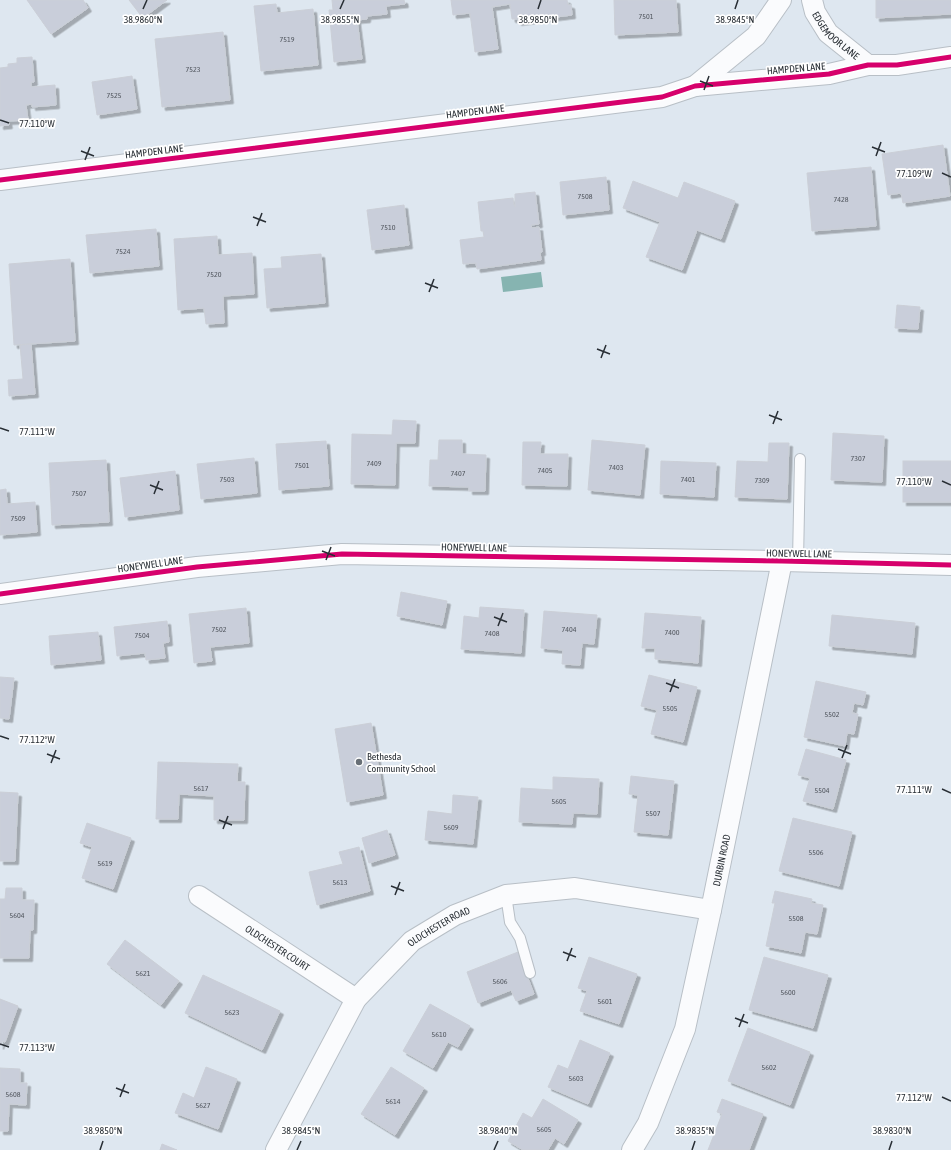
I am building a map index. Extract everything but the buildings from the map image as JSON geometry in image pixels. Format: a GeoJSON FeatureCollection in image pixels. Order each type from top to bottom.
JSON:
{"type":"FeatureCollection","features":[{"type":"Feature","properties":{"kind":"street"},"geometry":{"type":"LineString","coordinates":[[695,86],[756,36],[781,0]]}},
{"type":"Feature","properties":{"kind":"street","name":"EDGEMOOR LANE"},"geometry":{"type":"LineString","coordinates":[[812,0],[815,12],[828,34],[868,65]]}},
{"type":"Feature","properties":{"kind":"street","name":"HAMPDEN LANE"},"geometry":{"type":"LineString","coordinates":[[0,180],[662,97],[695,86],[829,74],[868,65],[897,65],[951,57]]}},
{"type":"Feature","properties":{"kind":"street","name":"HONEYWELL LANE"},"geometry":{"type":"LineString","coordinates":[[0,594],[197,567],[342,554],[951,565]]}},
{"type":"Feature","properties":{"kind":"street","name":"DURBIN ROAD"},"geometry":{"type":"LineString","coordinates":[[632,1150],[648,1123],[685,1029],[790,561]]}},
{"type":"Feature","properties":{"kind":"street","name":"OLDCHESTER ROAD"},"geometry":{"type":"LineString","coordinates":[[276,1150],[356,999],[412,941],[455,915],[506,895],[575,888],[711,910]]}},
{"type":"Feature","properties":{"kind":"street","name":"OLDCHESTER COURT"},"geometry":{"type":"LineString","coordinates":[[199,896],[356,999]]}},
{"type":"Feature","properties":{"kind":"lane"},"geometry":{"type":"LineString","coordinates":[[790,561],[800,459]]}},
{"type":"Feature","properties":{"kind":"lane"},"geometry":{"type":"LineString","coordinates":[[506,895],[510,922],[520,938],[530,973]]}},
{"type":"Feature","properties":{"kind":"shaded area"},"geometry":{"type":"Polygon","coordinates":[[[541,272],[543,287],[503,292],[501,277],[541,272]]]}},
{"type":"Feature","properties":{"kind":"cycle path"},"geometry":{"type":"LineString","coordinates":[[0,180],[662,97],[695,86],[829,74],[868,65],[897,65],[951,57]]}},
{"type":"Feature","properties":{"kind":"cycle path"},"geometry":{"type":"LineString","coordinates":[[0,594],[197,567],[342,554],[951,565]]}},
{"type":"Feature","properties":{"kind":"place","name":"Bethesda Community School"},"geometry":{"type":"Point","coordinates":[359,762]}}]}
